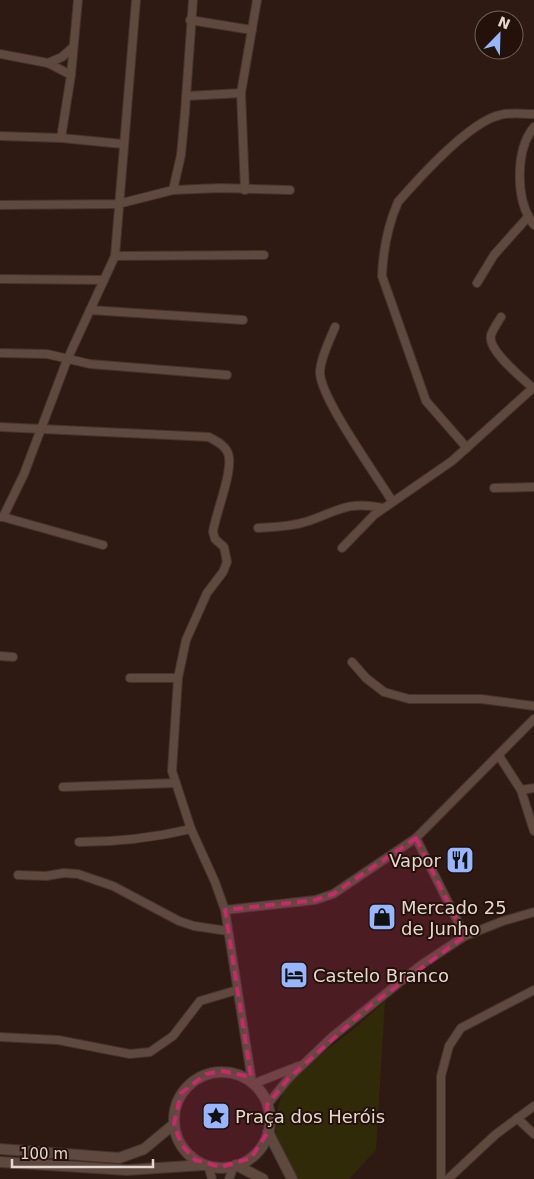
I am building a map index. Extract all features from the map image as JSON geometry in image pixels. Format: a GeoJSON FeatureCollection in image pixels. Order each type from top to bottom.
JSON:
{"type":"FeatureCollection","features":[{"type":"Feature","properties":{"kind":"street"},"geometry":{"type":"LineString","coordinates":[[61,138],[71,75],[72,48],[78,0]]}},
{"type":"Feature","properties":{"kind":"street"},"geometry":{"type":"LineString","coordinates":[[104,545],[2,517],[24,474],[68,360],[115,256],[136,0]]}},
{"type":"Feature","properties":{"kind":"street"},"geometry":{"type":"LineString","coordinates":[[173,190],[181,155],[193,0]]}},
{"type":"Feature","properties":{"kind":"street"},"geometry":{"type":"LineString","coordinates":[[245,190],[241,93],[258,0]]}},
{"type":"Feature","properties":{"kind":"street"},"geometry":{"type":"LineString","coordinates":[[190,20],[252,30]]}},
{"type":"Feature","properties":{"kind":"street"},"geometry":{"type":"LineString","coordinates":[[48,63],[62,57],[72,48]]}},
{"type":"Feature","properties":{"kind":"street"},"geometry":{"type":"LineString","coordinates":[[0,54],[48,63],[71,75]]}},
{"type":"Feature","properties":{"kind":"street"},"geometry":{"type":"LineString","coordinates":[[187,96],[241,93]]}},
{"type":"Feature","properties":{"kind":"street"},"geometry":{"type":"LineString","coordinates":[[467,448],[423,395],[382,276],[383,258],[392,215],[398,202],[455,144],[484,122],[498,115],[514,113],[534,114]]}},
{"type":"Feature","properties":{"kind":"street"},"geometry":{"type":"LineString","coordinates":[[534,126],[522,148],[520,162],[521,189],[528,217],[534,225]]}},
{"type":"Feature","properties":{"kind":"street"},"geometry":{"type":"LineString","coordinates":[[0,136],[61,138],[123,144]]}},
{"type":"Feature","properties":{"kind":"street"},"geometry":{"type":"LineString","coordinates":[[0,206],[118,204],[173,190],[220,188],[290,190]]}},
{"type":"Feature","properties":{"kind":"street"},"geometry":{"type":"LineString","coordinates":[[476,283],[494,254],[528,217]]}},
{"type":"Feature","properties":{"kind":"street"},"geometry":{"type":"LineString","coordinates":[[115,256],[264,255]]}},
{"type":"Feature","properties":{"kind":"street"},"geometry":{"type":"LineString","coordinates":[[0,279],[104,280]]}},
{"type":"Feature","properties":{"kind":"street"},"geometry":{"type":"LineString","coordinates":[[90,310],[243,320]]}},
{"type":"Feature","properties":{"kind":"street"},"geometry":{"type":"LineString","coordinates":[[342,548],[383,508],[452,461],[533,387],[500,357],[491,342],[491,335],[501,317]]}},
{"type":"Feature","properties":{"kind":"street"},"geometry":{"type":"LineString","coordinates":[[335,327],[321,366],[321,379],[343,426],[374,469],[392,501]]}},
{"type":"Feature","properties":{"kind":"street"},"geometry":{"type":"LineString","coordinates":[[0,353],[47,354],[68,360],[227,375]]}},
{"type":"Feature","properties":{"kind":"street"},"geometry":{"type":"LineString","coordinates":[[0,427],[209,436],[221,443],[229,453],[228,469],[213,532],[215,539],[224,547],[228,562],[208,593],[186,640],[178,678],[172,771],[191,829],[216,882],[225,910],[253,1083],[268,1105],[270,1121],[268,1132],[256,1152],[235,1166],[221,1168],[206,1165],[126,1170],[0,1162]]}},
{"type":"Feature","properties":{"kind":"street"},"geometry":{"type":"LineString","coordinates":[[494,488],[534,487]]}},
{"type":"Feature","properties":{"kind":"street"},"geometry":{"type":"LineString","coordinates":[[258,528],[304,522],[348,505],[364,504],[383,508]]}},
{"type":"Feature","properties":{"kind":"street"},"geometry":{"type":"LineString","coordinates":[[0,656],[12,656]]}},
{"type":"Feature","properties":{"kind":"street"},"geometry":{"type":"LineString","coordinates":[[352,662],[366,678],[384,692],[409,699],[481,699],[534,706]]}},
{"type":"Feature","properties":{"kind":"street"},"geometry":{"type":"LineString","coordinates":[[130,678],[178,678]]}},
{"type":"Feature","properties":{"kind":"street"},"geometry":{"type":"LineString","coordinates":[[225,910],[315,900],[333,894],[416,838],[534,719]]}},
{"type":"Feature","properties":{"kind":"street"},"geometry":{"type":"LineString","coordinates":[[499,756],[521,790],[534,831]]}},
{"type":"Feature","properties":{"kind":"street"},"geometry":{"type":"LineString","coordinates":[[64,787],[176,783]]}},
{"type":"Feature","properties":{"kind":"street"},"geometry":{"type":"LineString","coordinates":[[521,790],[534,788]]}},
{"type":"Feature","properties":{"kind":"street"},"geometry":{"type":"LineString","coordinates":[[79,842],[151,839],[191,829]]}},
{"type":"Feature","properties":{"kind":"street"},"geometry":{"type":"LineString","coordinates":[[416,838],[465,936]]}},
{"type":"Feature","properties":{"kind":"street"},"geometry":{"type":"LineString","coordinates":[[18,875],[78,874],[113,886],[179,922],[228,931]]}},
{"type":"Feature","properties":{"kind":"street"},"geometry":{"type":"LineString","coordinates":[[268,1105],[301,1066],[350,1022],[421,965],[465,936],[503,921],[534,912]]}},
{"type":"Feature","properties":{"kind":"street"},"geometry":{"type":"LineString","coordinates":[[0,1037],[58,1040],[130,1054],[150,1052],[172,1036],[200,1001],[237,990]]}},
{"type":"Feature","properties":{"kind":"street"},"geometry":{"type":"LineString","coordinates":[[441,1179],[441,1076],[449,1046],[461,1028],[534,990]]}},
{"type":"Feature","properties":{"kind":"street"},"geometry":{"type":"LineString","coordinates":[[253,1083],[301,1066]]}},
{"type":"Feature","properties":{"kind":"street"},"geometry":{"type":"LineString","coordinates":[[212,1179],[206,1165],[187,1153],[176,1134],[174,1124],[175,1108],[181,1093],[192,1082],[206,1074],[222,1072],[238,1074],[253,1083]]}},
{"type":"Feature","properties":{"kind":"street"},"geometry":{"type":"LineString","coordinates":[[448,1179],[495,1135],[534,1106]]}},
{"type":"Feature","properties":{"kind":"street"},"geometry":{"type":"LineString","coordinates":[[517,1118],[534,1134]]}},
{"type":"Feature","properties":{"kind":"street"},"geometry":{"type":"LineString","coordinates":[[0,1150],[119,1158],[144,1149],[174,1124]]}},
{"type":"Feature","properties":{"kind":"street"},"geometry":{"type":"LineString","coordinates":[[268,1132],[292,1179]]}},
{"type":"Feature","properties":{"kind":"street"},"geometry":{"type":"LineString","coordinates":[[229,1179],[235,1166]]}},
{"type":"Feature","properties":{"kind":"street"},"geometry":{"type":"LineString","coordinates":[[235,1166],[263,1179]]}},
{"type":"Feature","properties":{"kind":"highlighted area"},"geometry":{"type":"Polygon","coordinates":[[[416,838],[465,936],[371,1005],[289,1078],[267,1105],[268,1132],[251,1158],[221,1167],[195,1160],[181,1144],[174,1124],[181,1093],[206,1074],[222,1071],[251,1077],[225,910],[315,900],[333,894],[416,838]]]}},
{"type":"Feature","properties":{"kind":"shaded area"},"geometry":{"type":"Polygon","coordinates":[[[385,1001],[376,1150],[349,1179],[296,1179],[278,1149],[275,1132],[278,1107],[285,1085],[294,1075],[356,1027],[385,1001]]]}},
{"type":"Feature","properties":{"kind":"place","name":"Vapor"},"geometry":{"type":"Point","coordinates":[460,860]}},
{"type":"Feature","properties":{"kind":"place","name":"Mercado 25 de Junho"},"geometry":{"type":"Point","coordinates":[382,917]}},
{"type":"Feature","properties":{"kind":"place","name":"Castelo Branco"},"geometry":{"type":"Point","coordinates":[294,975]}},
{"type":"Feature","properties":{"kind":"place","name":"Praça dos Heróis"},"geometry":{"type":"Point","coordinates":[216,1116]}}]}
